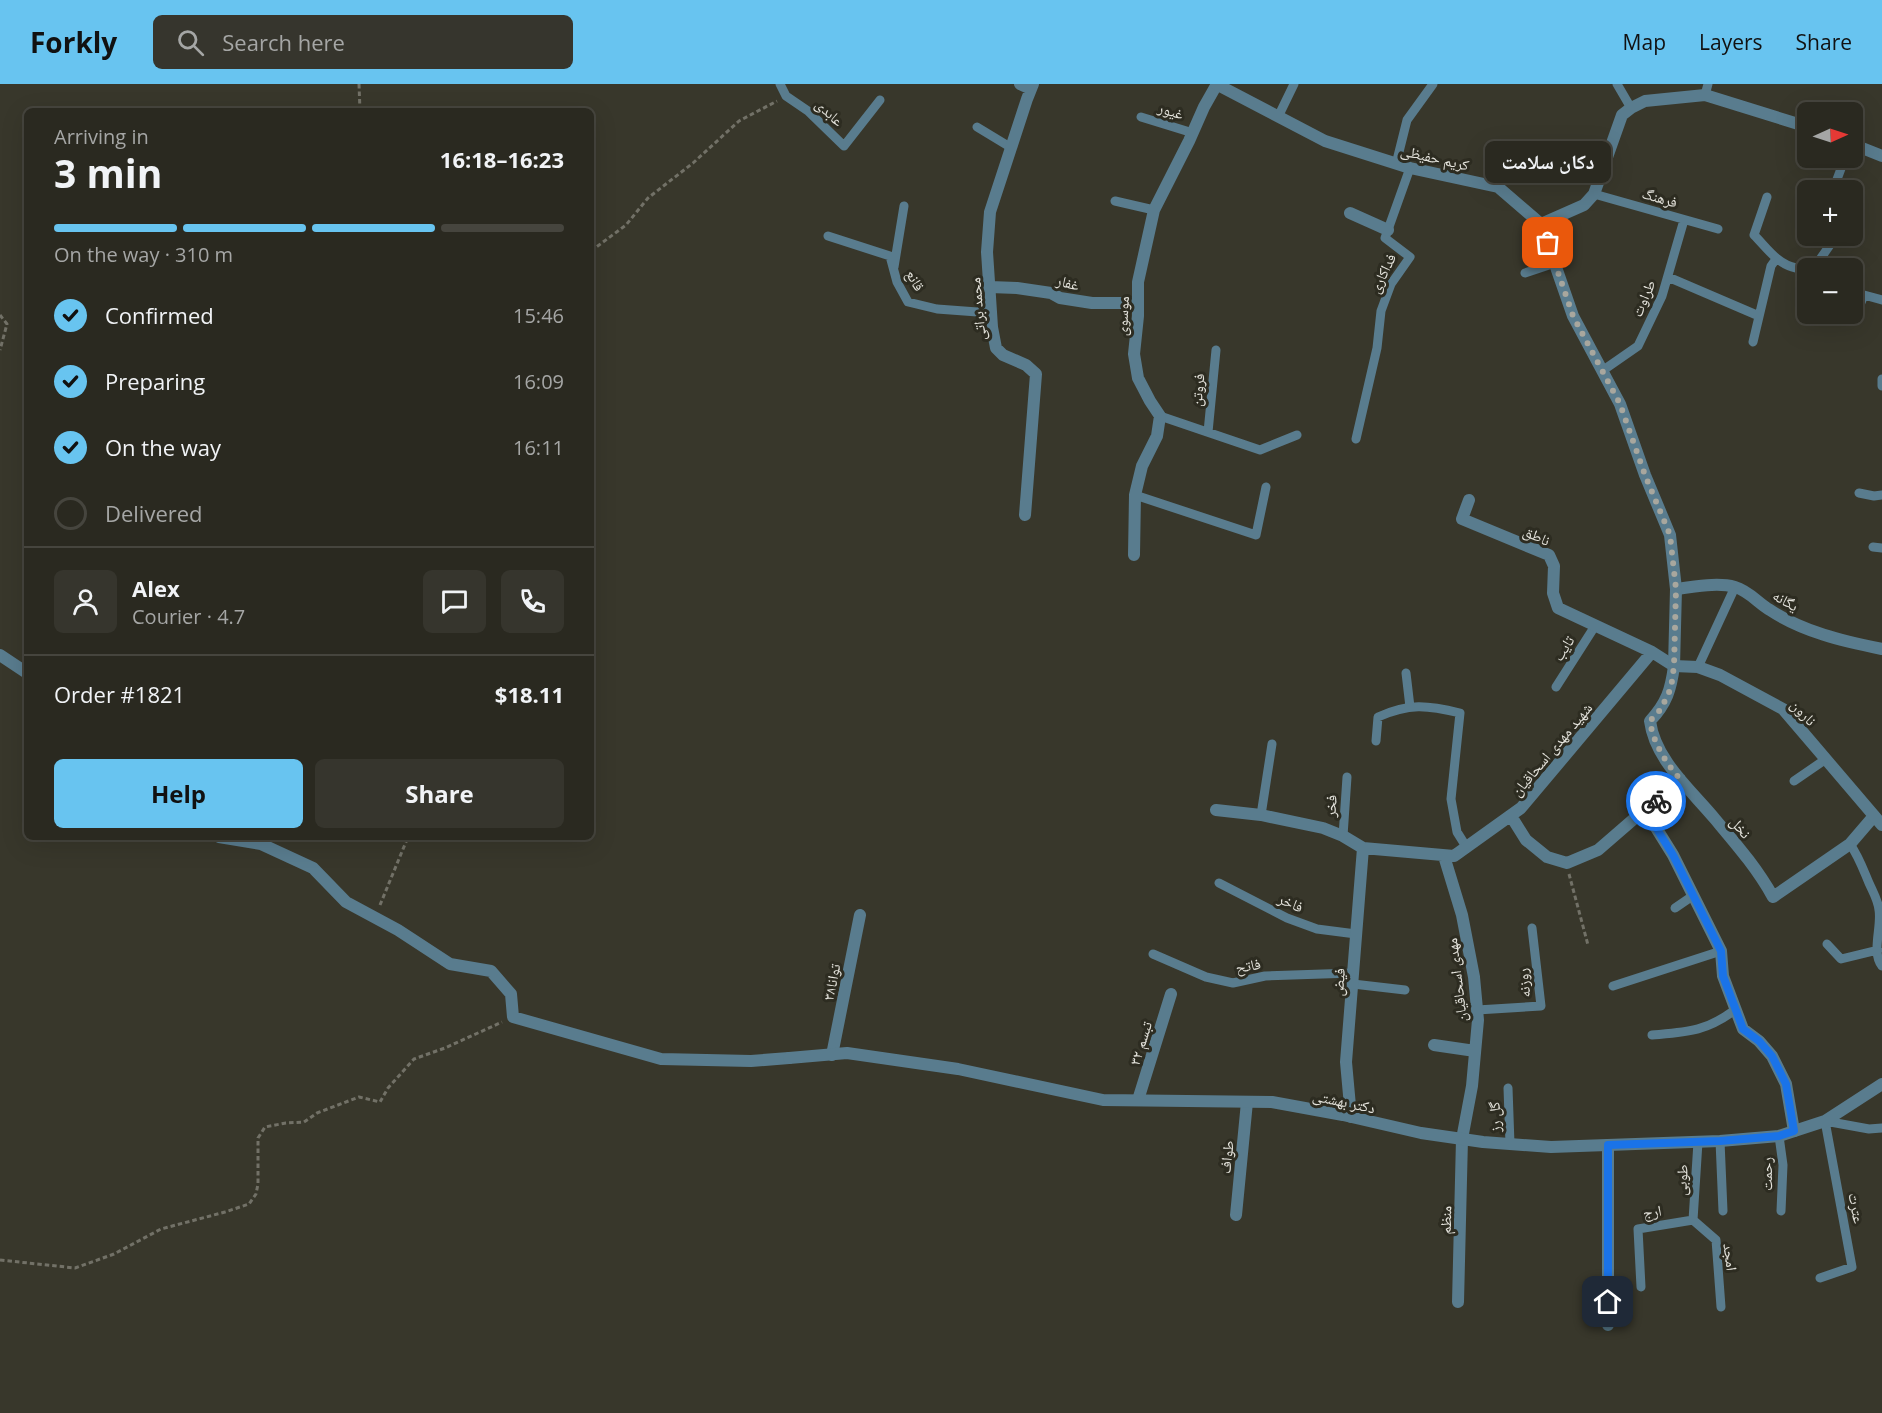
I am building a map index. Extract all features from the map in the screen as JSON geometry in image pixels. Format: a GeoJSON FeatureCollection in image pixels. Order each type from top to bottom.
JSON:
{"type":"FeatureCollection","features":[{"type":"Feature","properties":{"kind":"street","name":"کریم حفیظی"},"geometry":{"type":"LineString","coordinates":[[1216,84],[1325,141],[1410,168],[1498,187],[1541,224],[1573,316],[1620,404],[1645,475],[1670,535],[1676,589],[1674,666]]}},
{"type":"Feature","properties":{"kind":"street","name":"موسوی"},"geometry":{"type":"LineString","coordinates":[[1160,416],[1138,378],[1134,354],[1138,282],[1154,210],[1216,84]]}},
{"type":"Feature","properties":{"kind":"street","name":"محمد براتی"},"geometry":{"type":"LineString","coordinates":[[1025,516],[1036,374],[1026,364],[1003,355],[996,348],[987,252],[990,212],[1028,86]]}},
{"type":"Feature","properties":{"kind":"street"},"geometry":{"type":"LineString","coordinates":[[1541,224],[1584,205],[1594,194],[1622,115],[1645,101],[1706,89],[1797,123]]}},
{"type":"Feature","properties":{"kind":"street"},"geometry":{"type":"LineString","coordinates":[[1863,148],[1882,156]]}},
{"type":"Feature","properties":{"kind":"street"},"geometry":{"type":"LineString","coordinates":[[1350,213],[1388,230]]}},
{"type":"Feature","properties":{"kind":"street","name":"غفار"},"geometry":{"type":"LineString","coordinates":[[990,287],[1051,293],[1060,298],[1092,303],[1138,303]]}},
{"type":"Feature","properties":{"kind":"street"},"geometry":{"type":"LineString","coordinates":[[1134,555],[1136,495],[1142,466],[1157,436],[1160,416]]}},
{"type":"Feature","properties":{"kind":"street","name":"ناطق"},"geometry":{"type":"LineString","coordinates":[[1469,500],[1462,519],[1549,555],[1554,566],[1553,593],[1558,608],[1652,652],[1674,666]]}},
{"type":"Feature","properties":{"kind":"street"},"geometry":{"type":"LineString","coordinates":[[1676,589],[1715,585],[1735,587]]}},
{"type":"Feature","properties":{"kind":"street","name":"یگانه"},"geometry":{"type":"LineString","coordinates":[[1735,587],[1752,596],[1769,610],[1814,631],[1882,649]]}},
{"type":"Feature","properties":{"kind":"street","name":"شهید مهدی اسحاقیان"},"geometry":{"type":"LineString","coordinates":[[1216,810],[1261,815],[1323,828],[1363,848],[1454,856],[1521,808],[1652,652]]}},
{"type":"Feature","properties":{"kind":"street"},"geometry":{"type":"LineString","coordinates":[[0,655],[24,672]]}},
{"type":"Feature","properties":{"kind":"street","name":"نارون"},"geometry":{"type":"LineString","coordinates":[[1674,666],[1698,667],[1720,675],[1784,709],[1880,819]]}},
{"type":"Feature","properties":{"kind":"street","name":"نخل"},"geometry":{"type":"LineString","coordinates":[[1674,666],[1671,688],[1661,709],[1650,721],[1652,735],[1670,767],[1752,864],[1773,897],[1850,844],[1880,819]]}},
{"type":"Feature","properties":{"kind":"street"},"geometry":{"type":"LineString","coordinates":[[1510,816],[1526,840],[1547,857],[1566,863],[1598,850],[1680,779]]}},
{"type":"Feature","properties":{"kind":"street"},"geometry":{"type":"LineString","coordinates":[[1645,810],[1673,855],[1721,951],[1723,976],[1743,1029],[1759,1041],[1772,1056],[1786,1084],[1794,1131]]}},
{"type":"Feature","properties":{"kind":"street"},"geometry":{"type":"LineString","coordinates":[[237,840],[261,844],[313,868],[346,902],[398,930],[450,964],[491,971],[511,994],[513,1017]]}},
{"type":"Feature","properties":{"kind":"street","name":"فیض"},"geometry":{"type":"LineString","coordinates":[[1351,1117],[1346,1062],[1363,848]]}},
{"type":"Feature","properties":{"kind":"street","name":"مهدی اسحاقیان"},"geometry":{"type":"LineString","coordinates":[[1444,855],[1462,915],[1474,977],[1477,1010],[1472,1086],[1462,1139]]}},
{"type":"Feature","properties":{"kind":"street","name":"توانا۳۸"},"geometry":{"type":"LineString","coordinates":[[832,1055],[860,915]]}},
{"type":"Feature","properties":{"kind":"street","name":"تبسم ۳۲"},"geometry":{"type":"LineString","coordinates":[[1138,1100],[1171,994]]}},
{"type":"Feature","properties":{"kind":"street","name":"دکتر بهشتی"},"geometry":{"type":"LineString","coordinates":[[513,1017],[661,1059],[751,1061],[847,1053],[957,1069],[1103,1100],[1272,1102],[1421,1133],[1551,1147],[1720,1141],[1779,1136],[1825,1121],[1882,1084]]}},
{"type":"Feature","properties":{"kind":"street"},"geometry":{"type":"LineString","coordinates":[[1434,1045],[1475,1051]]}},
{"type":"Feature","properties":{"kind":"street","name":"طواف"},"geometry":{"type":"LineString","coordinates":[[1236,1215],[1247,1102]]}},
{"type":"Feature","properties":{"kind":"street","name":"منظم"},"geometry":{"type":"LineString","coordinates":[[1458,1302],[1462,1139]]}},
{"type":"Feature","properties":{"kind":"street"},"geometry":{"type":"LineString","coordinates":[[1608,1145],[1608,1325]]}},
{"type":"Feature","properties":{"kind":"lane","name":"عابدی"},"geometry":{"type":"LineString","coordinates":[[780,84],[786,96],[808,111],[844,146],[880,100]]}},
{"type":"Feature","properties":{"kind":"lane"},"geometry":{"type":"LineString","coordinates":[[1278,117],[1294,84]]}},
{"type":"Feature","properties":{"kind":"lane"},"geometry":{"type":"LineString","coordinates":[[1396,164],[1407,120],[1433,84]]}},
{"type":"Feature","properties":{"kind":"lane"},"geometry":{"type":"LineString","coordinates":[[1617,84],[1631,108]]}},
{"type":"Feature","properties":{"kind":"lane","name":"غیور"},"geometry":{"type":"LineString","coordinates":[[1141,117],[1193,133]]}},
{"type":"Feature","properties":{"kind":"lane"},"geometry":{"type":"LineString","coordinates":[[977,127],[1011,147]]}},
{"type":"Feature","properties":{"kind":"lane"},"geometry":{"type":"LineString","coordinates":[[1498,187],[1517,149]]}},
{"type":"Feature","properties":{"kind":"lane","name":"فداکاری"},"geometry":{"type":"LineString","coordinates":[[1356,439],[1377,348],[1382,311],[1391,284],[1410,257],[1385,238],[1410,168]]}},
{"type":"Feature","properties":{"kind":"lane","name":"فرهنگ"},"geometry":{"type":"LineString","coordinates":[[1594,194],[1718,229]]}},
{"type":"Feature","properties":{"kind":"lane"},"geometry":{"type":"LineString","coordinates":[[1767,197],[1754,235],[1776,259],[1797,269],[1816,266],[1829,246]]}},
{"type":"Feature","properties":{"kind":"lane"},"geometry":{"type":"LineString","coordinates":[[1115,201],[1154,210]]}},
{"type":"Feature","properties":{"kind":"lane"},"geometry":{"type":"LineString","coordinates":[[893,269],[904,206]]}},
{"type":"Feature","properties":{"kind":"lane","name":"طراوت"},"geometry":{"type":"LineString","coordinates":[[1602,371],[1638,346],[1662,296],[1684,220]]}},
{"type":"Feature","properties":{"kind":"lane","name":"قانع"},"geometry":{"type":"LineString","coordinates":[[828,236],[890,256],[897,282],[908,302],[937,309],[991,313]]}},
{"type":"Feature","properties":{"kind":"lane"},"geometry":{"type":"LineString","coordinates":[[1753,342],[1771,266],[1776,259]]}},
{"type":"Feature","properties":{"kind":"lane"},"geometry":{"type":"LineString","coordinates":[[1525,273],[1555,263]]}},
{"type":"Feature","properties":{"kind":"lane"},"geometry":{"type":"LineString","coordinates":[[1668,277],[1760,316]]}},
{"type":"Feature","properties":{"kind":"lane"},"geometry":{"type":"LineString","coordinates":[[1863,297],[1864,295],[1882,300]]}},
{"type":"Feature","properties":{"kind":"lane","name":"فروتن"},"geometry":{"type":"LineString","coordinates":[[1208,432],[1216,350]]}},
{"type":"Feature","properties":{"kind":"lane"},"geometry":{"type":"LineString","coordinates":[[1882,379],[1882,386]]}},
{"type":"Feature","properties":{"kind":"lane"},"geometry":{"type":"LineString","coordinates":[[1160,416],[1260,450],[1297,435]]}},
{"type":"Feature","properties":{"kind":"lane"},"geometry":{"type":"LineString","coordinates":[[1136,495],[1256,535],[1266,486]]}},
{"type":"Feature","properties":{"kind":"lane"},"geometry":{"type":"LineString","coordinates":[[1859,493],[1882,495]]}},
{"type":"Feature","properties":{"kind":"lane"},"geometry":{"type":"LineString","coordinates":[[1698,667],[1735,587]]}},
{"type":"Feature","properties":{"kind":"lane","name":"تایب"},"geometry":{"type":"LineString","coordinates":[[1557,687],[1595,626]]}},
{"type":"Feature","properties":{"kind":"lane"},"geometry":{"type":"LineString","coordinates":[[1406,673],[1410,707]]}},
{"type":"Feature","properties":{"kind":"lane"},"geometry":{"type":"LineString","coordinates":[[1376,741],[1378,717],[1397,708],[1422,706],[1460,713],[1451,799],[1457,832],[1467,848]]}},
{"type":"Feature","properties":{"kind":"lane"},"geometry":{"type":"LineString","coordinates":[[1261,815],[1272,744]]}},
{"type":"Feature","properties":{"kind":"lane"},"geometry":{"type":"LineString","coordinates":[[1794,782],[1826,759]]}},
{"type":"Feature","properties":{"kind":"lane","name":"فخر"},"geometry":{"type":"LineString","coordinates":[[1343,836],[1347,777]]}},
{"type":"Feature","properties":{"kind":"lane"},"geometry":{"type":"LineString","coordinates":[[1850,844],[1859,857],[1877,899],[1880,913],[1878,950],[1879,962],[1882,966]]}},
{"type":"Feature","properties":{"kind":"lane","name":"فاخر"},"geometry":{"type":"LineString","coordinates":[[1218,884],[1287,918],[1317,929],[1356,934]]}},
{"type":"Feature","properties":{"kind":"lane"},"geometry":{"type":"LineString","coordinates":[[1675,908],[1694,896]]}},
{"type":"Feature","properties":{"kind":"lane","name":"روزنه"},"geometry":{"type":"LineString","coordinates":[[1477,1010],[1541,1006],[1532,928]]}},
{"type":"Feature","properties":{"kind":"lane"},"geometry":{"type":"LineString","coordinates":[[1827,944],[1841,959],[1878,950]]}},
{"type":"Feature","properties":{"kind":"lane"},"geometry":{"type":"LineString","coordinates":[[1613,986],[1721,951]]}},
{"type":"Feature","properties":{"kind":"lane","name":"فاتح"},"geometry":{"type":"LineString","coordinates":[[1153,954],[1206,977],[1233,983],[1265,976],[1353,978],[1404,990]]}},
{"type":"Feature","properties":{"kind":"lane"},"geometry":{"type":"LineString","coordinates":[[1652,1035],[1693,1032],[1721,1020],[1735,1010]]}},
{"type":"Feature","properties":{"kind":"lane","name":"گل رز"},"geometry":{"type":"LineString","coordinates":[[1508,1088],[1510,1144]]}},
{"type":"Feature","properties":{"kind":"lane"},"geometry":{"type":"LineString","coordinates":[[1825,1121],[1869,1129],[1882,1128]]}},
{"type":"Feature","properties":{"kind":"lane","name":"عترت"},"geometry":{"type":"LineString","coordinates":[[1820,1278],[1852,1267],[1825,1121]]}},
{"type":"Feature","properties":{"kind":"lane","name":"رحمت"},"geometry":{"type":"LineString","coordinates":[[1779,1136],[1783,1165],[1781,1211]]}},
{"type":"Feature","properties":{"kind":"lane"},"geometry":{"type":"LineString","coordinates":[[1720,1141],[1723,1211]]}},
{"type":"Feature","properties":{"kind":"lane","name":"طوبی"},"geometry":{"type":"LineString","coordinates":[[1693,1220],[1698,1142]]}},
{"type":"Feature","properties":{"kind":"lane","name":"ارج"},"geometry":{"type":"LineString","coordinates":[[1641,1287],[1638,1228],[1693,1220]]}},
{"type":"Feature","properties":{"kind":"lane","name":"امجد"},"geometry":{"type":"LineString","coordinates":[[1693,1220],[1716,1240],[1721,1307]]}},
{"type":"Feature","properties":{"kind":"path"},"geometry":{"type":"LineString","coordinates":[[359,84],[360,108]]}},
{"type":"Feature","properties":{"kind":"path"},"geometry":{"type":"LineString","coordinates":[[594,249],[626,225],[648,198],[693,163],[739,121],[786,96]]}},
{"type":"Feature","properties":{"kind":"path"},"geometry":{"type":"LineString","coordinates":[[0,315],[7,324],[0,350]]}},
{"type":"Feature","properties":{"kind":"path"},"geometry":{"type":"LineString","coordinates":[[374,917],[407,840]]}},
{"type":"Feature","properties":{"kind":"path"},"geometry":{"type":"LineString","coordinates":[[1566,863],[1588,945]]}},
{"type":"Feature","properties":{"kind":"path"},"geometry":{"type":"LineString","coordinates":[[0,1260],[75,1268],[114,1254],[161,1229],[249,1204],[256,1194],[258,1138],[265,1127],[304,1122],[317,1113],[359,1097],[380,1102],[388,1088],[414,1059],[445,1048],[513,1017]]}},
{"type":"Feature","properties":{"kind":"way so far"},"geometry":{"type":"LineString","coordinates":[[1548,243],[1573,316],[1620,404],[1645,475],[1670,535],[1676,589],[1674,666],[1671,688],[1661,709],[1650,721],[1652,735],[1670,767],[1680,779],[1656,801]]}},
{"type":"Feature","properties":{"kind":"place","name":"دکان سلامت"},"geometry":{"type":"Point","coordinates":[1548,243]}},
{"type":"Feature","properties":{"kind":"route"},"geometry":{"type":"LineString","coordinates":[[1608,1302],[1608,1145],[1720,1141],[1779,1136],[1794,1131],[1786,1084],[1772,1056],[1759,1041],[1743,1029],[1723,976],[1721,951],[1673,855],[1645,810],[1656,801]]}}]}
